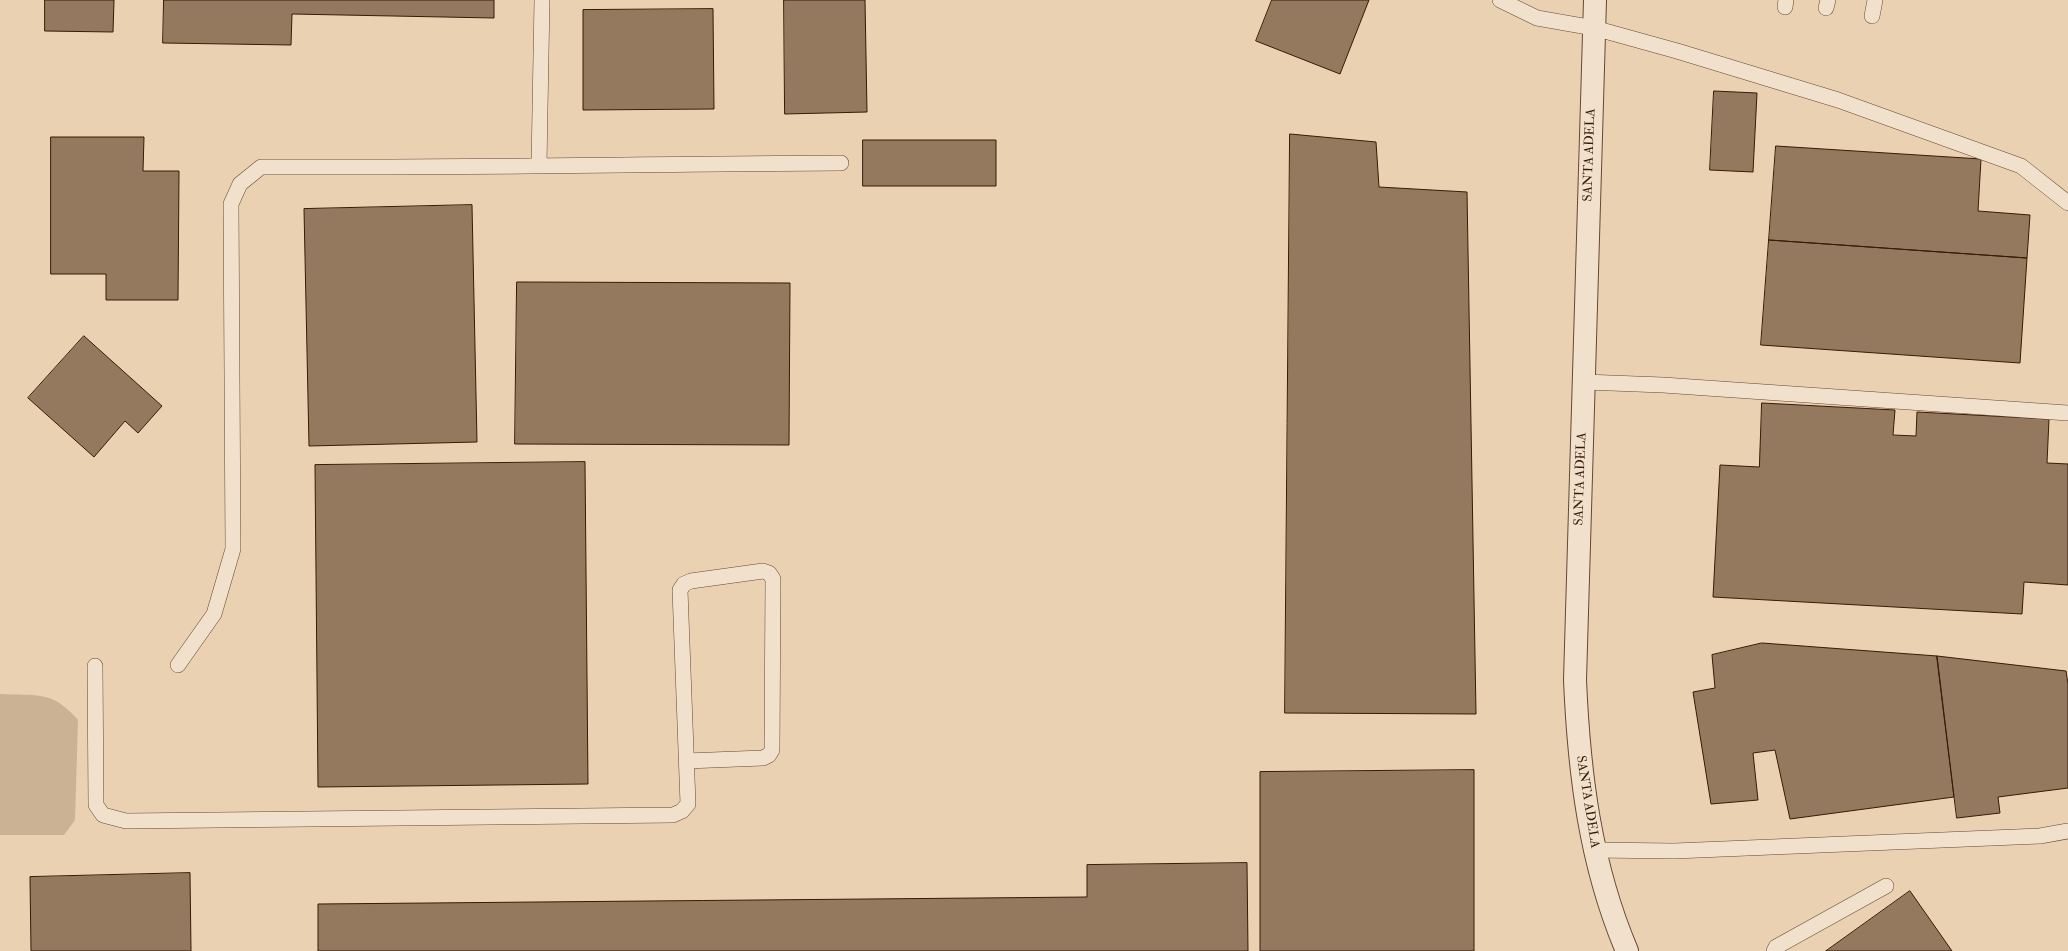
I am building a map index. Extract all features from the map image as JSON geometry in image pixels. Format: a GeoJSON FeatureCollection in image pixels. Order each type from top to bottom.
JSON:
{"type":"FeatureCollection","features":[{"type":"Feature","properties":{"kind":"street","name":"SANTA ADELA"},"geometry":{"type":"LineString","coordinates":[[1595,0],[1575,680],[1578,744],[1586,809],[1594,850],[1605,890],[1628,951]]}},
{"type":"Feature","properties":{"kind":"lane"},"geometry":{"type":"LineString","coordinates":[[540,165],[542,0]]}},
{"type":"Feature","properties":{"kind":"lane"},"geometry":{"type":"LineString","coordinates":[[1500,0],[1537,18],[1594,28],[1838,100],[2020,166],[2068,203]]}},
{"type":"Feature","properties":{"kind":"lane"},"geometry":{"type":"LineString","coordinates":[[1872,16],[1875,0]]}},
{"type":"Feature","properties":{"kind":"lane"},"geometry":{"type":"LineString","coordinates":[[178,665],[214,614],[233,549],[231,204],[240,184],[260,167],[423,168],[540,165],[841,163]]}},
{"type":"Feature","properties":{"kind":"lane"},"geometry":{"type":"LineString","coordinates":[[1584,382],[1671,386],[2068,413]]}},
{"type":"Feature","properties":{"kind":"lane"},"geometry":{"type":"LineString","coordinates":[[95,666],[96,805],[103,815],[126,821],[673,815],[682,811],[688,804],[686,761],[680,590],[684,584],[690,581],[763,571],[769,573],[773,579],[772,750],[769,755],[764,758],[686,761]]}},
{"type":"Feature","properties":{"kind":"lane"},"geometry":{"type":"LineString","coordinates":[[1594,850],[1674,851],[2040,836],[2068,831]]}},
{"type":"Feature","properties":{"kind":"lane"},"geometry":{"type":"LineString","coordinates":[[1774,951],[1776,948],[1886,886]]}},
{"type":"Feature","properties":{"kind":"shaded area"},"geometry":{"type":"Polygon","coordinates":[[[0,694],[34,695],[52,699],[69,710],[78,720],[75,820],[64,835],[0,835],[0,694]]]}},
{"type":"Feature","properties":{"kind":"building"},"geometry":{"type":"Polygon","coordinates":[[[45,0],[114,0],[113,32],[45,31],[45,0]]]}},
{"type":"Feature","properties":{"kind":"building"},"geometry":{"type":"Polygon","coordinates":[[[164,0],[494,0],[494,18],[292,14],[291,45],[163,43],[164,0]]]}},
{"type":"Feature","properties":{"kind":"building"},"geometry":{"type":"Polygon","coordinates":[[[784,0],[865,0],[867,112],[785,114],[784,0]]]}},
{"type":"Feature","properties":{"kind":"building"},"geometry":{"type":"Polygon","coordinates":[[[1272,0],[1369,0],[1340,74],[1256,41],[1272,0]]]}},
{"type":"Feature","properties":{"kind":"building"},"geometry":{"type":"Polygon","coordinates":[[[713,9],[714,109],[583,110],[583,10],[713,9]]]}},
{"type":"Feature","properties":{"kind":"building"},"geometry":{"type":"Polygon","coordinates":[[[1714,91],[1757,93],[1753,172],[1710,170],[1714,91]]]}},
{"type":"Feature","properties":{"kind":"building"},"geometry":{"type":"Polygon","coordinates":[[[1290,134],[1376,142],[1379,187],[1467,192],[1476,714],[1285,713],[1290,134]]]}},
{"type":"Feature","properties":{"kind":"building"},"geometry":{"type":"Polygon","coordinates":[[[51,137],[144,137],[143,171],[179,171],[178,300],[106,300],[106,274],[51,274],[51,137]]]}},
{"type":"Feature","properties":{"kind":"building"},"geometry":{"type":"Polygon","coordinates":[[[863,140],[996,140],[996,186],[863,186],[863,140]]]}},
{"type":"Feature","properties":{"kind":"building"},"geometry":{"type":"Polygon","coordinates":[[[1776,146],[1981,159],[1978,211],[2030,215],[2027,258],[1769,240],[1776,146]]]}},
{"type":"Feature","properties":{"kind":"building"},"geometry":{"type":"Polygon","coordinates":[[[472,205],[477,442],[309,446],[304,209],[472,205]]]}},
{"type":"Feature","properties":{"kind":"building"},"geometry":{"type":"Polygon","coordinates":[[[1769,240],[2027,258],[2020,363],[1761,345],[1769,240]]]}},
{"type":"Feature","properties":{"kind":"building"},"geometry":{"type":"Polygon","coordinates":[[[517,282],[790,283],[789,445],[515,444],[517,282]]]}},
{"type":"Feature","properties":{"kind":"building"},"geometry":{"type":"Polygon","coordinates":[[[84,336],[162,406],[138,433],[125,421],[94,457],[28,398],[84,336]]]}},
{"type":"Feature","properties":{"kind":"building"},"geometry":{"type":"Polygon","coordinates":[[[1762,403],[1895,410],[1893,435],[1916,436],[1917,412],[2049,419],[2047,463],[2068,464],[2068,585],[2024,582],[2022,614],[1713,597],[1720,465],[1759,467],[1762,403]]]}},
{"type":"Feature","properties":{"kind":"building"},"geometry":{"type":"Polygon","coordinates":[[[585,462],[588,784],[318,787],[315,465],[585,462]]]}},
{"type":"Feature","properties":{"kind":"building"},"geometry":{"type":"Polygon","coordinates":[[[1762,643],[1937,656],[1954,797],[1790,819],[1775,750],[1753,753],[1758,800],[1711,804],[1693,692],[1715,688],[1712,655],[1762,643]]]}},
{"type":"Feature","properties":{"kind":"building"},"geometry":{"type":"Polygon","coordinates":[[[1937,656],[2066,671],[2068,684],[2068,788],[1998,797],[2000,813],[1957,818],[1937,656]]]}},
{"type":"Feature","properties":{"kind":"building"},"geometry":{"type":"Polygon","coordinates":[[[1474,770],[1474,951],[1260,951],[1260,772],[1474,770]]]}},
{"type":"Feature","properties":{"kind":"building"},"geometry":{"type":"Polygon","coordinates":[[[1247,863],[1248,951],[318,951],[318,904],[1087,897],[1087,865],[1247,863]]]}},
{"type":"Feature","properties":{"kind":"building"},"geometry":{"type":"Polygon","coordinates":[[[190,873],[191,951],[31,951],[30,877],[190,873]]]}},
{"type":"Feature","properties":{"kind":"building"},"geometry":{"type":"Polygon","coordinates":[[[1910,891],[1952,951],[1826,951],[1910,891]]]}}]}
